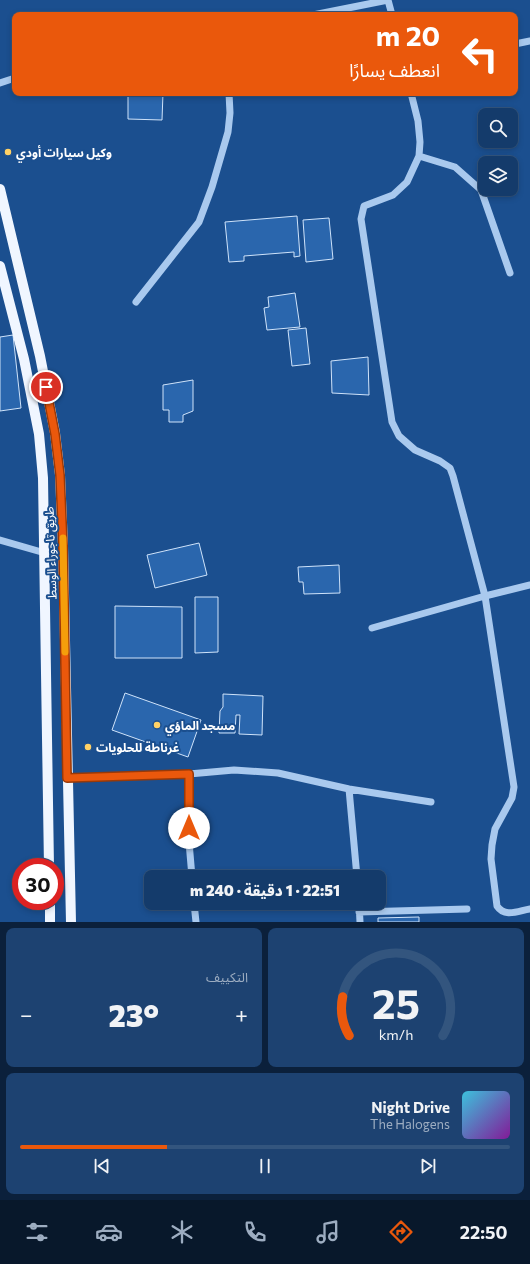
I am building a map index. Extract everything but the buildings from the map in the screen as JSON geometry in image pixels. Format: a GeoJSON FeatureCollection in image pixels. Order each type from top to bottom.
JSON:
{"type":"FeatureCollection","features":[{"type":"Feature","properties":{"kind":"main road","name":"طريق تاجوراء الوسط"},"geometry":{"type":"LineString","coordinates":[[0,189],[40,356],[55,434],[60,475],[70,922]]}},
{"type":"Feature","properties":{"kind":"main road","name":"طريق تاجوراء الوسط"},"geometry":{"type":"LineString","coordinates":[[0,266],[24,359],[39,434],[43,478],[50,858]]}},
{"type":"Feature","properties":{"kind":"main road"},"geometry":{"type":"LineString","coordinates":[[46,627],[64,626]]}},
{"type":"Feature","properties":{"kind":"main road"},"geometry":{"type":"LineString","coordinates":[[50,910],[50,922]]}},
{"type":"Feature","properties":{"kind":"street"},"geometry":{"type":"LineString","coordinates":[[328,12],[388,0],[391,12]]}},
{"type":"Feature","properties":{"kind":"street"},"geometry":{"type":"LineString","coordinates":[[518,43],[530,41]]}},
{"type":"Feature","properties":{"kind":"street"},"geometry":{"type":"LineString","coordinates":[[0,83],[12,79]]}},
{"type":"Feature","properties":{"kind":"street"},"geometry":{"type":"LineString","coordinates":[[136,302],[199,222],[212,187],[228,132],[230,113],[229,96]]}},
{"type":"Feature","properties":{"kind":"street"},"geometry":{"type":"LineString","coordinates":[[412,96],[418,121],[420,142],[419,156],[407,182],[393,196],[364,206],[362,219],[367,258],[392,422],[399,436],[415,450],[440,461],[450,468],[462,507],[485,596],[514,787],[512,798],[496,829],[492,845],[497,906],[500,911],[505,913],[530,909]]}},
{"type":"Feature","properties":{"kind":"street"},"geometry":{"type":"LineString","coordinates":[[419,156],[455,167],[481,190],[510,273]]}},
{"type":"Feature","properties":{"kind":"street"},"geometry":{"type":"LineString","coordinates":[[0,540],[45,553]]}},
{"type":"Feature","properties":{"kind":"street"},"geometry":{"type":"LineString","coordinates":[[372,628],[485,596],[530,585]]}},
{"type":"Feature","properties":{"kind":"street"},"geometry":{"type":"LineString","coordinates":[[67,778],[189,774],[234,770],[278,774],[349,789],[431,802]]}},
{"type":"Feature","properties":{"kind":"street"},"geometry":{"type":"LineString","coordinates":[[189,774],[189,842],[191,870]]}},
{"type":"Feature","properties":{"kind":"street"},"geometry":{"type":"LineString","coordinates":[[349,789],[356,870]]}},
{"type":"Feature","properties":{"kind":"street"},"geometry":{"type":"LineString","coordinates":[[360,922],[359,912],[467,909]]}},
{"type":"Feature","properties":{"kind":"street"},"geometry":{"type":"LineString","coordinates":[[195,910],[196,922]]}},
{"type":"Feature","properties":{"kind":"slow traffic"},"geometry":{"type":"LineString","coordinates":[[63,538],[65,652]]}},
{"type":"Feature","properties":{"kind":"place","name":"وكيل سيارات أودي"},"geometry":{"type":"Point","coordinates":[8,152]}},
{"type":"Feature","properties":{"kind":"place","name":"مسجد الماؤي"},"geometry":{"type":"Point","coordinates":[157,725]}},
{"type":"Feature","properties":{"kind":"place","name":"غرناطة للحلويات"},"geometry":{"type":"Point","coordinates":[88,747]}},
{"type":"Feature","properties":{"kind":"route"},"geometry":{"type":"LineString","coordinates":[[46,387],[55,434],[60,475],[63,546],[67,778],[189,774],[189,828]]}}]}
